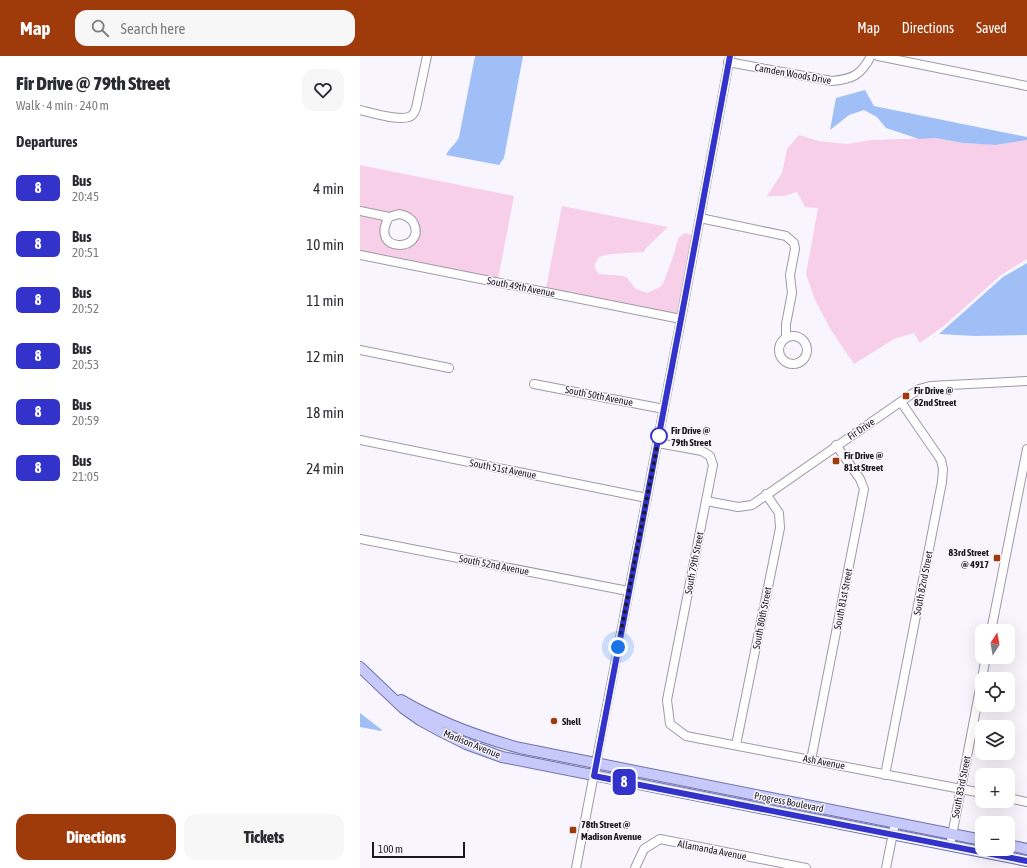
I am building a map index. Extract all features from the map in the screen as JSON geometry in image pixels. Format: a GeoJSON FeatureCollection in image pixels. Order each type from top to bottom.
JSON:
{"type":"FeatureCollection","features":[{"type":"Feature","properties":{"kind":"main road","name":"Madison Avenue"},"geometry":{"type":"LineString","coordinates":[[360,667],[386,690],[403,708],[420,720],[442,732],[482,750],[502,757],[594,776]]}},
{"type":"Feature","properties":{"kind":"main road","name":"Madison Avenue"},"geometry":{"type":"LineString","coordinates":[[386,690],[426,713],[489,740],[523,749],[596,764]]}},
{"type":"Feature","properties":{"kind":"main road","name":"Progress Boulevard"},"geometry":{"type":"LineString","coordinates":[[596,764],[975,839]]}},
{"type":"Feature","properties":{"kind":"main road","name":"Progress Boulevard"},"geometry":{"type":"LineString","coordinates":[[594,776],[1027,861]]}},
{"type":"Feature","properties":{"kind":"main road"},"geometry":{"type":"LineString","coordinates":[[742,805],[744,793]]}},
{"type":"Feature","properties":{"kind":"main road"},"geometry":{"type":"LineString","coordinates":[[1015,846],[1027,849]]}},
{"type":"Feature","properties":{"kind":"street"},"geometry":{"type":"LineString","coordinates":[[360,110],[399,118],[406,118],[412,115],[416,108],[427,56]]}},
{"type":"Feature","properties":{"kind":"street","name":"Camden Woods Drive"},"geometry":{"type":"LineString","coordinates":[[729,59],[832,81],[847,80],[858,74],[866,66],[871,56]]}},
{"type":"Feature","properties":{"kind":"street"},"geometry":{"type":"LineString","coordinates":[[878,56],[1027,86]]}},
{"type":"Feature","properties":{"kind":"street"},"geometry":{"type":"LineString","coordinates":[[576,868],[628,591],[658,443],[729,59]]}},
{"type":"Feature","properties":{"kind":"street"},"geometry":{"type":"LineString","coordinates":[[360,211],[388,217]]}},
{"type":"Feature","properties":{"kind":"street"},"geometry":{"type":"LineString","coordinates":[[700,218],[786,236],[794,243],[795,249],[790,275],[792,293],[786,324],[786,337]]}},
{"type":"Feature","properties":{"kind":"street","name":"South 49th Avenue"},"geometry":{"type":"LineString","coordinates":[[360,255],[681,319]]}},
{"type":"Feature","properties":{"kind":"street"},"geometry":{"type":"LineString","coordinates":[[360,350],[449,368]]}},
{"type":"Feature","properties":{"kind":"street","name":"Fir Drive"},"geometry":{"type":"LineString","coordinates":[[706,501],[738,507],[752,505],[919,389],[930,386],[1027,381]]}},
{"type":"Feature","properties":{"kind":"street","name":"South 50th Avenue"},"geometry":{"type":"LineString","coordinates":[[534,384],[664,408]]}},
{"type":"Feature","properties":{"kind":"street","name":"South 82nd Street"},"geometry":{"type":"LineString","coordinates":[[886,775],[942,482],[943,469],[941,460],[900,402]]}},
{"type":"Feature","properties":{"kind":"street","name":"South 51st Avenue"},"geometry":{"type":"LineString","coordinates":[[360,440],[647,498]]}},
{"type":"Feature","properties":{"kind":"street","name":"South 79th Street"},"geometry":{"type":"LineString","coordinates":[[658,443],[702,451],[710,456],[713,465],[667,700],[670,724]]}},
{"type":"Feature","properties":{"kind":"street","name":"South 81st Street"},"geometry":{"type":"LineString","coordinates":[[811,760],[864,489],[860,479],[836,446]]}},
{"type":"Feature","properties":{"kind":"street"},"geometry":{"type":"LineString","coordinates":[[992,624],[1027,449]]}},
{"type":"Feature","properties":{"kind":"street","name":"South 80th Street"},"geometry":{"type":"LineString","coordinates":[[736,745],[780,528],[779,513],[766,494]]}},
{"type":"Feature","properties":{"kind":"street","name":"South 52nd Avenue"},"geometry":{"type":"LineString","coordinates":[[360,539],[628,591]]}},
{"type":"Feature","properties":{"kind":"street","name":"South 83rd Street"},"geometry":{"type":"LineString","coordinates":[[950,846],[985,664]]}},
{"type":"Feature","properties":{"kind":"street","name":"Ash Avenue"},"geometry":{"type":"LineString","coordinates":[[670,724],[686,736],[975,792]]}},
{"type":"Feature","properties":{"kind":"street"},"geometry":{"type":"LineString","coordinates":[[1015,799],[1027,802]]}},
{"type":"Feature","properties":{"kind":"street"},"geometry":{"type":"LineString","coordinates":[[886,868],[895,823]]}},
{"type":"Feature","properties":{"kind":"street","name":"Allamanda Avenue"},"geometry":{"type":"LineString","coordinates":[[635,868],[644,849],[660,840],[806,868]]}},
{"type":"Feature","properties":{"kind":"shaded area"},"geometry":{"type":"Polygon","coordinates":[[[799,135],[819,141],[847,144],[871,140],[935,138],[963,143],[995,145],[1027,140],[1027,259],[1001,275],[945,325],[920,343],[914,333],[894,339],[854,364],[831,330],[815,300],[806,274],[818,208],[805,207],[797,192],[784,196],[767,196],[782,173],[787,149],[799,135]]]}},
{"type":"Feature","properties":{"kind":"shaded area"},"geometry":{"type":"Polygon","coordinates":[[[360,165],[514,196],[498,279],[360,251],[360,215],[383,220],[381,230],[382,238],[386,244],[398,250],[409,247],[413,243],[418,224],[389,213],[360,207],[360,165]]]}},
{"type":"Feature","properties":{"kind":"shaded area"},"geometry":{"type":"Polygon","coordinates":[[[562,206],[668,227],[646,248],[644,252],[603,256],[599,257],[596,262],[595,268],[599,274],[626,277],[636,289],[647,293],[663,284],[678,238],[685,233],[693,235],[679,315],[546,288],[562,206]]]}},
{"type":"Feature","properties":{"kind":"water"},"geometry":{"type":"Polygon","coordinates":[[[475,56],[523,56],[504,158],[499,165],[446,155],[459,137],[475,56]]]}},
{"type":"Feature","properties":{"kind":"water"},"geometry":{"type":"Polygon","coordinates":[[[865,90],[874,106],[1027,137],[1027,140],[995,145],[963,143],[935,138],[919,139],[886,128],[877,117],[864,110],[849,115],[830,130],[836,98],[865,90]]]}},
{"type":"Feature","properties":{"kind":"water"},"geometry":{"type":"Polygon","coordinates":[[[1027,263],[1027,335],[975,336],[939,334],[1003,277],[1027,263]]]}},
{"type":"Feature","properties":{"kind":"water"},"geometry":{"type":"Polygon","coordinates":[[[360,713],[382,730],[360,727],[360,713]]]}},
{"type":"Feature","properties":{"kind":"bus line","name":"8"},"geometry":{"type":"LineString","coordinates":[[730,56],[594,776],[1027,861]]}},
{"type":"Feature","properties":{"kind":"place","name":"Fir Drive @ 82nd Street"},"geometry":{"type":"Point","coordinates":[906,396]}},
{"type":"Feature","properties":{"kind":"place","name":"Fir Drive @ 79th Street"},"geometry":{"type":"Point","coordinates":[659,436]}},
{"type":"Feature","properties":{"kind":"place","name":"Fir Drive @ 81st Street"},"geometry":{"type":"Point","coordinates":[836,461]}},
{"type":"Feature","properties":{"kind":"place","name":"83rd Street @ 4917"},"geometry":{"type":"Point","coordinates":[997,558]}},
{"type":"Feature","properties":{"kind":"place","name":"Shell"},"geometry":{"type":"Point","coordinates":[554,721]}},
{"type":"Feature","properties":{"kind":"place","name":"78th Street @ Madison Avenue"},"geometry":{"type":"Point","coordinates":[573,830]}},
{"type":"Feature","properties":{"kind":"route"},"geometry":{"type":"LineString","coordinates":[[618,647],[660,431],[659,436]]}}]}
